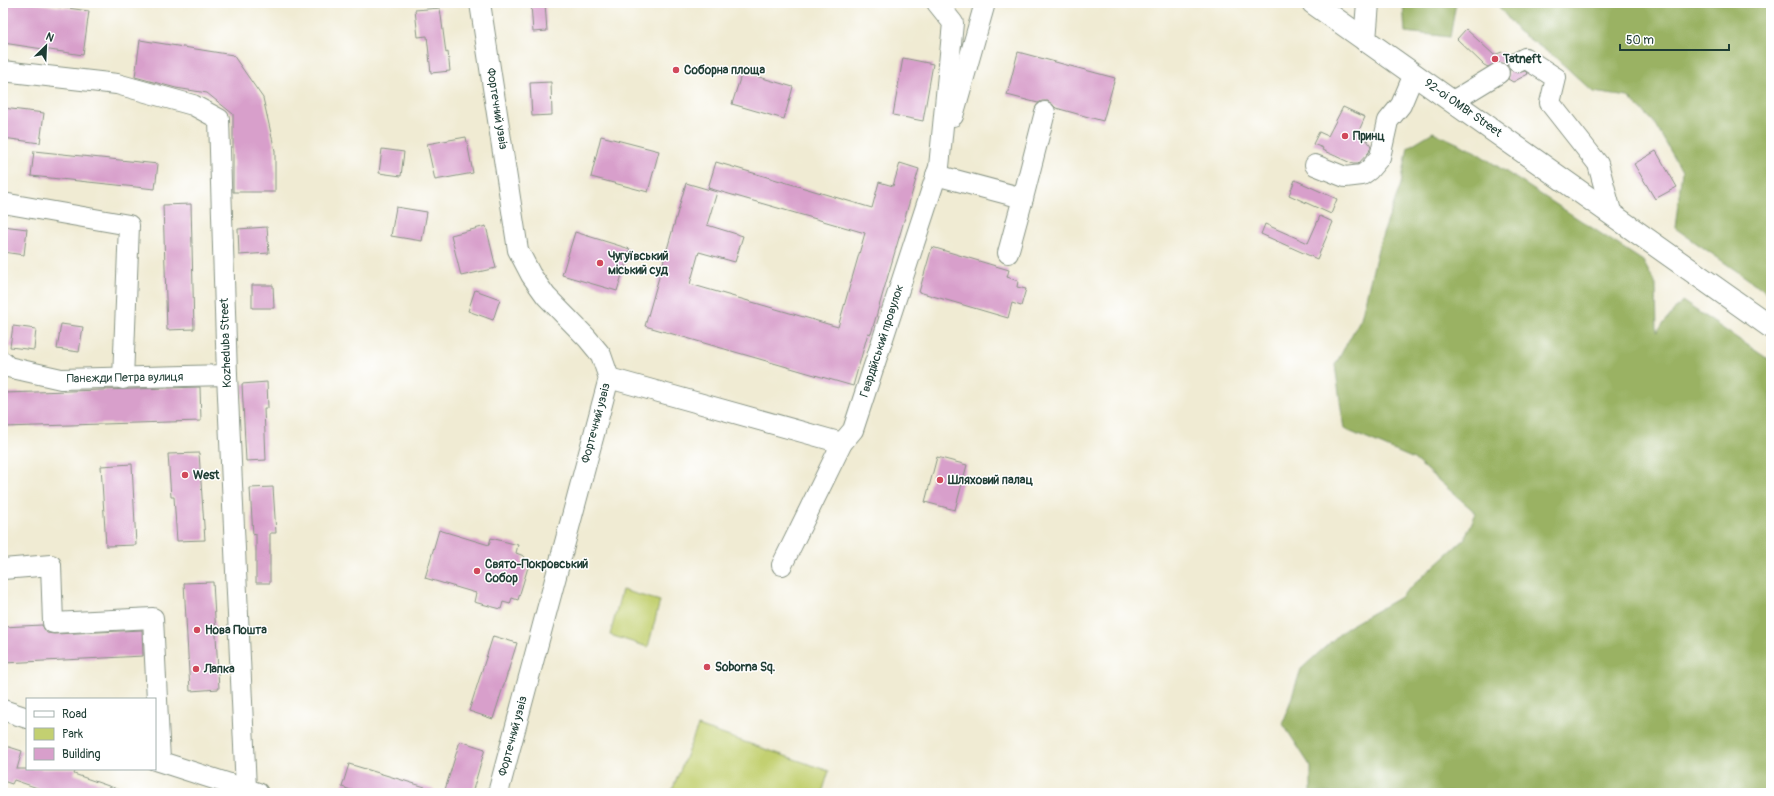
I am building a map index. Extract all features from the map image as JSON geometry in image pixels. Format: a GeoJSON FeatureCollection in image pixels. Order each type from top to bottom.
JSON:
{"type":"FeatureCollection","features":[{"type":"Feature","properties":{"kind":"main road","name":"92-oi OMBr Street"},"geometry":{"type":"LineString","coordinates":[[1314,3],[1771,327]]}},
{"type":"Feature","properties":{"kind":"main road"},"geometry":{"type":"LineString","coordinates":[[1365,40],[1368,3]]}},
{"type":"Feature","properties":{"kind":"street","name":"Фортечний узвіз"},"geometry":{"type":"LineString","coordinates":[[480,3],[518,250],[531,274],[546,296],[587,338],[601,355],[609,378],[498,793]]}},
{"type":"Feature","properties":{"kind":"street","name":"Гвардійський провулок"},"geometry":{"type":"LineString","coordinates":[[782,565],[842,443],[853,430],[937,171],[953,23],[937,3]]}},
{"type":"Feature","properties":{"kind":"street"},"geometry":{"type":"LineString","coordinates":[[985,3],[937,171],[1023,198]]}},
{"type":"Feature","properties":{"kind":"street"},"geometry":{"type":"LineString","coordinates":[[1518,62],[1526,58],[1556,78],[1550,103],[1598,164],[1612,215]]}},
{"type":"Feature","properties":{"kind":"street","name":"Kozheduba Street"},"geometry":{"type":"LineString","coordinates":[[3,71],[117,84],[193,105],[219,119],[242,790]]}},
{"type":"Feature","properties":{"kind":"street"},"geometry":{"type":"LineString","coordinates":[[1453,101],[1499,73]]}},
{"type":"Feature","properties":{"kind":"street"},"geometry":{"type":"LineString","coordinates":[[1315,165],[1345,177],[1362,175],[1370,170],[1380,157],[1388,121],[1401,105],[1414,74]]}},
{"type":"Feature","properties":{"kind":"street"},"geometry":{"type":"LineString","coordinates":[[1008,253],[1045,112]]}},
{"type":"Feature","properties":{"kind":"street"},"geometry":{"type":"LineString","coordinates":[[3,203],[129,225],[123,379]]}},
{"type":"Feature","properties":{"kind":"street","name":"Панєжди Петра вулиця"},"geometry":{"type":"LineString","coordinates":[[3,362],[8,367],[61,380],[227,375]]}},
{"type":"Feature","properties":{"kind":"street"},"geometry":{"type":"LineString","coordinates":[[609,378],[842,443]]}},
{"type":"Feature","properties":{"kind":"street"},"geometry":{"type":"LineString","coordinates":[[3,569],[51,565],[53,623],[153,618],[155,698]]}},
{"type":"Feature","properties":{"kind":"street"},"geometry":{"type":"LineString","coordinates":[[3,710],[26,718]]}},
{"type":"Feature","properties":{"kind":"street"},"geometry":{"type":"LineString","coordinates":[[156,724],[157,760],[242,790]]}},
{"type":"Feature","properties":{"kind":"green space"},"geometry":{"type":"Polygon","coordinates":[[[1403,3],[1456,3],[1450,37],[1405,32],[1403,3]]]}},
{"type":"Feature","properties":{"kind":"green space"},"geometry":{"type":"Polygon","coordinates":[[[1496,3],[1771,3],[1771,295],[1675,228],[1682,171],[1653,121],[1628,97],[1593,92],[1556,58],[1518,31],[1496,3]]]}},
{"type":"Feature","properties":{"kind":"green space"},"geometry":{"type":"Polygon","coordinates":[[[1433,132],[1474,151],[1643,261],[1656,285],[1657,332],[1682,301],[1771,361],[1771,793],[1311,793],[1311,767],[1283,724],[1301,669],[1346,628],[1399,598],[1465,538],[1476,513],[1414,459],[1344,429],[1335,365],[1361,318],[1379,245],[1401,184],[1408,147],[1433,132]]]}},
{"type":"Feature","properties":{"kind":"green space"},"geometry":{"type":"Polygon","coordinates":[[[622,590],[660,601],[648,647],[610,635],[622,590]]]}},
{"type":"Feature","properties":{"kind":"green space"},"geometry":{"type":"Polygon","coordinates":[[[698,726],[829,771],[822,793],[671,793],[698,726]]]}},
{"type":"Feature","properties":{"kind":"building"},"geometry":{"type":"Polygon","coordinates":[[[3,3],[32,3],[89,11],[83,55],[3,43],[3,3]]]}},
{"type":"Feature","properties":{"kind":"building"},"geometry":{"type":"Polygon","coordinates":[[[545,3],[547,31],[533,32],[531,4],[545,3]]]}},
{"type":"Feature","properties":{"kind":"building"},"geometry":{"type":"Polygon","coordinates":[[[440,8],[450,71],[431,73],[427,36],[418,37],[415,10],[440,8]]]}},
{"type":"Feature","properties":{"kind":"building"},"geometry":{"type":"Polygon","coordinates":[[[1466,29],[1494,55],[1502,52],[1508,56],[1507,66],[1499,62],[1488,67],[1484,65],[1457,39],[1466,29]]]}},
{"type":"Feature","properties":{"kind":"building"},"geometry":{"type":"Polygon","coordinates":[[[140,40],[233,55],[263,98],[275,151],[275,192],[233,192],[233,114],[207,93],[176,88],[135,77],[140,40]]]}},
{"type":"Feature","properties":{"kind":"building"},"geometry":{"type":"Polygon","coordinates":[[[1018,52],[1115,78],[1103,121],[1056,108],[1048,101],[1038,103],[1007,95],[1018,52]]]}},
{"type":"Feature","properties":{"kind":"building"},"geometry":{"type":"Polygon","coordinates":[[[903,58],[933,64],[923,121],[893,115],[903,58]]]}},
{"type":"Feature","properties":{"kind":"building"},"geometry":{"type":"Polygon","coordinates":[[[1510,69],[1518,73],[1525,71],[1528,74],[1513,82],[1508,79],[1510,69]]]}},
{"type":"Feature","properties":{"kind":"building"},"geometry":{"type":"Polygon","coordinates":[[[742,72],[793,87],[784,119],[732,104],[742,72]]]}},
{"type":"Feature","properties":{"kind":"building"},"geometry":{"type":"Polygon","coordinates":[[[551,82],[552,115],[532,116],[530,83],[551,82]]]}},
{"type":"Feature","properties":{"kind":"building"},"geometry":{"type":"Polygon","coordinates":[[[1343,107],[1365,117],[1358,133],[1367,140],[1371,146],[1369,152],[1358,164],[1353,164],[1322,150],[1323,148],[1313,144],[1319,132],[1328,136],[1343,107]]]}},
{"type":"Feature","properties":{"kind":"building"},"geometry":{"type":"Polygon","coordinates":[[[3,108],[44,113],[40,143],[3,138],[3,108]]]}},
{"type":"Feature","properties":{"kind":"building"},"geometry":{"type":"Polygon","coordinates":[[[601,136],[659,151],[648,192],[591,177],[601,136]]]}},
{"type":"Feature","properties":{"kind":"building"},"geometry":{"type":"Polygon","coordinates":[[[466,137],[473,173],[435,180],[427,144],[466,137]]]}},
{"type":"Feature","properties":{"kind":"building"},"geometry":{"type":"Polygon","coordinates":[[[382,149],[404,152],[401,176],[379,173],[382,149]]]}},
{"type":"Feature","properties":{"kind":"building"},"geometry":{"type":"Polygon","coordinates":[[[34,151],[158,164],[155,189],[31,176],[34,151]]]}},
{"type":"Feature","properties":{"kind":"building"},"geometry":{"type":"Polygon","coordinates":[[[1656,151],[1677,187],[1655,199],[1634,164],[1656,151]]]}},
{"type":"Feature","properties":{"kind":"building"},"geometry":{"type":"Polygon","coordinates":[[[716,162],[872,208],[879,182],[893,186],[900,163],[919,169],[871,334],[868,333],[853,386],[645,326],[686,183],[717,192],[707,225],[743,236],[735,262],[699,252],[690,284],[838,327],[865,233],[708,188],[716,162]]]}},
{"type":"Feature","properties":{"kind":"building"},"geometry":{"type":"Polygon","coordinates":[[[1295,180],[1337,199],[1331,214],[1289,195],[1295,180]]]}},
{"type":"Feature","properties":{"kind":"building"},"geometry":{"type":"Polygon","coordinates":[[[191,204],[194,329],[167,330],[163,205],[191,204]]]}},
{"type":"Feature","properties":{"kind":"building"},"geometry":{"type":"Polygon","coordinates":[[[396,207],[427,212],[422,241],[391,236],[396,207]]]}},
{"type":"Feature","properties":{"kind":"building"},"geometry":{"type":"Polygon","coordinates":[[[1320,216],[1333,222],[1317,259],[1261,234],[1265,224],[1308,243],[1320,216]]]}},
{"type":"Feature","properties":{"kind":"building"},"geometry":{"type":"Polygon","coordinates":[[[3,226],[27,229],[24,255],[3,252],[3,226]]]}},
{"type":"Feature","properties":{"kind":"building"},"geometry":{"type":"Polygon","coordinates":[[[486,226],[496,268],[461,276],[451,235],[486,226]]]}},
{"type":"Feature","properties":{"kind":"building"},"geometry":{"type":"Polygon","coordinates":[[[267,227],[269,253],[239,255],[238,229],[267,227]]]}},
{"type":"Feature","properties":{"kind":"building"},"geometry":{"type":"Polygon","coordinates":[[[575,232],[630,249],[617,291],[562,275],[575,232]]]}},
{"type":"Feature","properties":{"kind":"building"},"geometry":{"type":"Polygon","coordinates":[[[932,247],[1009,270],[1007,277],[1018,281],[1017,287],[1026,289],[1021,306],[1012,303],[1008,318],[919,292],[932,247]]]}},
{"type":"Feature","properties":{"kind":"building"},"geometry":{"type":"Polygon","coordinates":[[[252,285],[273,285],[274,308],[252,308],[252,285]]]}},
{"type":"Feature","properties":{"kind":"building"},"geometry":{"type":"Polygon","coordinates":[[[475,290],[500,299],[493,320],[468,311],[475,290]]]}},
{"type":"Feature","properties":{"kind":"building"},"geometry":{"type":"Polygon","coordinates":[[[61,324],[83,327],[79,352],[57,349],[61,324]]]}},
{"type":"Feature","properties":{"kind":"building"},"geometry":{"type":"Polygon","coordinates":[[[13,326],[36,329],[34,350],[10,347],[13,326]]]}},
{"type":"Feature","properties":{"kind":"building"},"geometry":{"type":"Polygon","coordinates":[[[267,382],[268,408],[264,408],[266,460],[246,461],[242,384],[267,382]]]}},
{"type":"Feature","properties":{"kind":"building"},"geometry":{"type":"Polygon","coordinates":[[[200,387],[201,421],[4,427],[3,393],[200,387]]]}},
{"type":"Feature","properties":{"kind":"building"},"geometry":{"type":"Polygon","coordinates":[[[199,453],[205,540],[177,541],[174,497],[171,497],[168,454],[199,453]]]}},
{"type":"Feature","properties":{"kind":"building","name":"Шляховий палац"},"geometry":{"type":"Polygon","coordinates":[[[937,457],[967,465],[955,510],[925,502],[937,457]]]}},
{"type":"Feature","properties":{"kind":"building"},"geometry":{"type":"Polygon","coordinates":[[[132,464],[136,545],[106,546],[101,466],[132,464]]]}},
{"type":"Feature","properties":{"kind":"building"},"geometry":{"type":"Polygon","coordinates":[[[273,487],[276,533],[270,533],[270,583],[256,583],[256,534],[253,535],[250,488],[273,487]]]}},
{"type":"Feature","properties":{"kind":"building","name":"Свято-Покровський Собор"},"geometry":{"type":"Polygon","coordinates":[[[439,530],[489,545],[491,538],[518,545],[516,553],[524,556],[522,562],[529,564],[518,600],[512,598],[510,604],[503,602],[501,609],[474,602],[476,593],[425,578],[439,530]]]}},
{"type":"Feature","properties":{"kind":"building"},"geometry":{"type":"Polygon","coordinates":[[[213,582],[219,689],[190,691],[184,583],[213,582]]]}},
{"type":"Feature","properties":{"kind":"building"},"geometry":{"type":"Polygon","coordinates":[[[42,625],[47,633],[54,634],[142,630],[143,656],[4,663],[3,627],[42,625]]]}},
{"type":"Feature","properties":{"kind":"building"},"geometry":{"type":"Polygon","coordinates":[[[493,636],[517,643],[493,719],[469,711],[493,636]]]}},
{"type":"Feature","properties":{"kind":"building"},"geometry":{"type":"Polygon","coordinates":[[[460,741],[485,749],[472,793],[444,793],[460,741]]]}},
{"type":"Feature","properties":{"kind":"building"},"geometry":{"type":"Polygon","coordinates":[[[3,745],[22,751],[17,769],[76,770],[74,774],[123,791],[123,793],[52,793],[14,780],[12,784],[3,781],[3,745]]]}},
{"type":"Feature","properties":{"kind":"building"},"geometry":{"type":"Polygon","coordinates":[[[349,764],[435,790],[434,793],[360,793],[342,787],[349,764]]]}},
{"type":"Feature","properties":{"kind":"place","name":"Tatneft"},"geometry":{"type":"Point","coordinates":[1495,59]}},
{"type":"Feature","properties":{"kind":"place","name":"Соборна площа"},"geometry":{"type":"Point","coordinates":[676,70]}},
{"type":"Feature","properties":{"kind":"place","name":"Принц"},"geometry":{"type":"Point","coordinates":[1345,136]}},
{"type":"Feature","properties":{"kind":"place","name":"Чугуївський міський суд"},"geometry":{"type":"Point","coordinates":[600,263]}},
{"type":"Feature","properties":{"kind":"place","name":"West"},"geometry":{"type":"Point","coordinates":[185,475]}},
{"type":"Feature","properties":{"kind":"place","name":"Шляховий палац"},"geometry":{"type":"Point","coordinates":[940,480]}},
{"type":"Feature","properties":{"kind":"place","name":"Свято-Покровський Собор"},"geometry":{"type":"Point","coordinates":[477,571]}},
{"type":"Feature","properties":{"kind":"place","name":"Нова Пошта"},"geometry":{"type":"Point","coordinates":[197,630]}},
{"type":"Feature","properties":{"kind":"place","name":"Soborna Sq."},"geometry":{"type":"Point","coordinates":[707,667]}},
{"type":"Feature","properties":{"kind":"place","name":"Лапка"},"geometry":{"type":"Point","coordinates":[196,669]}}]}
